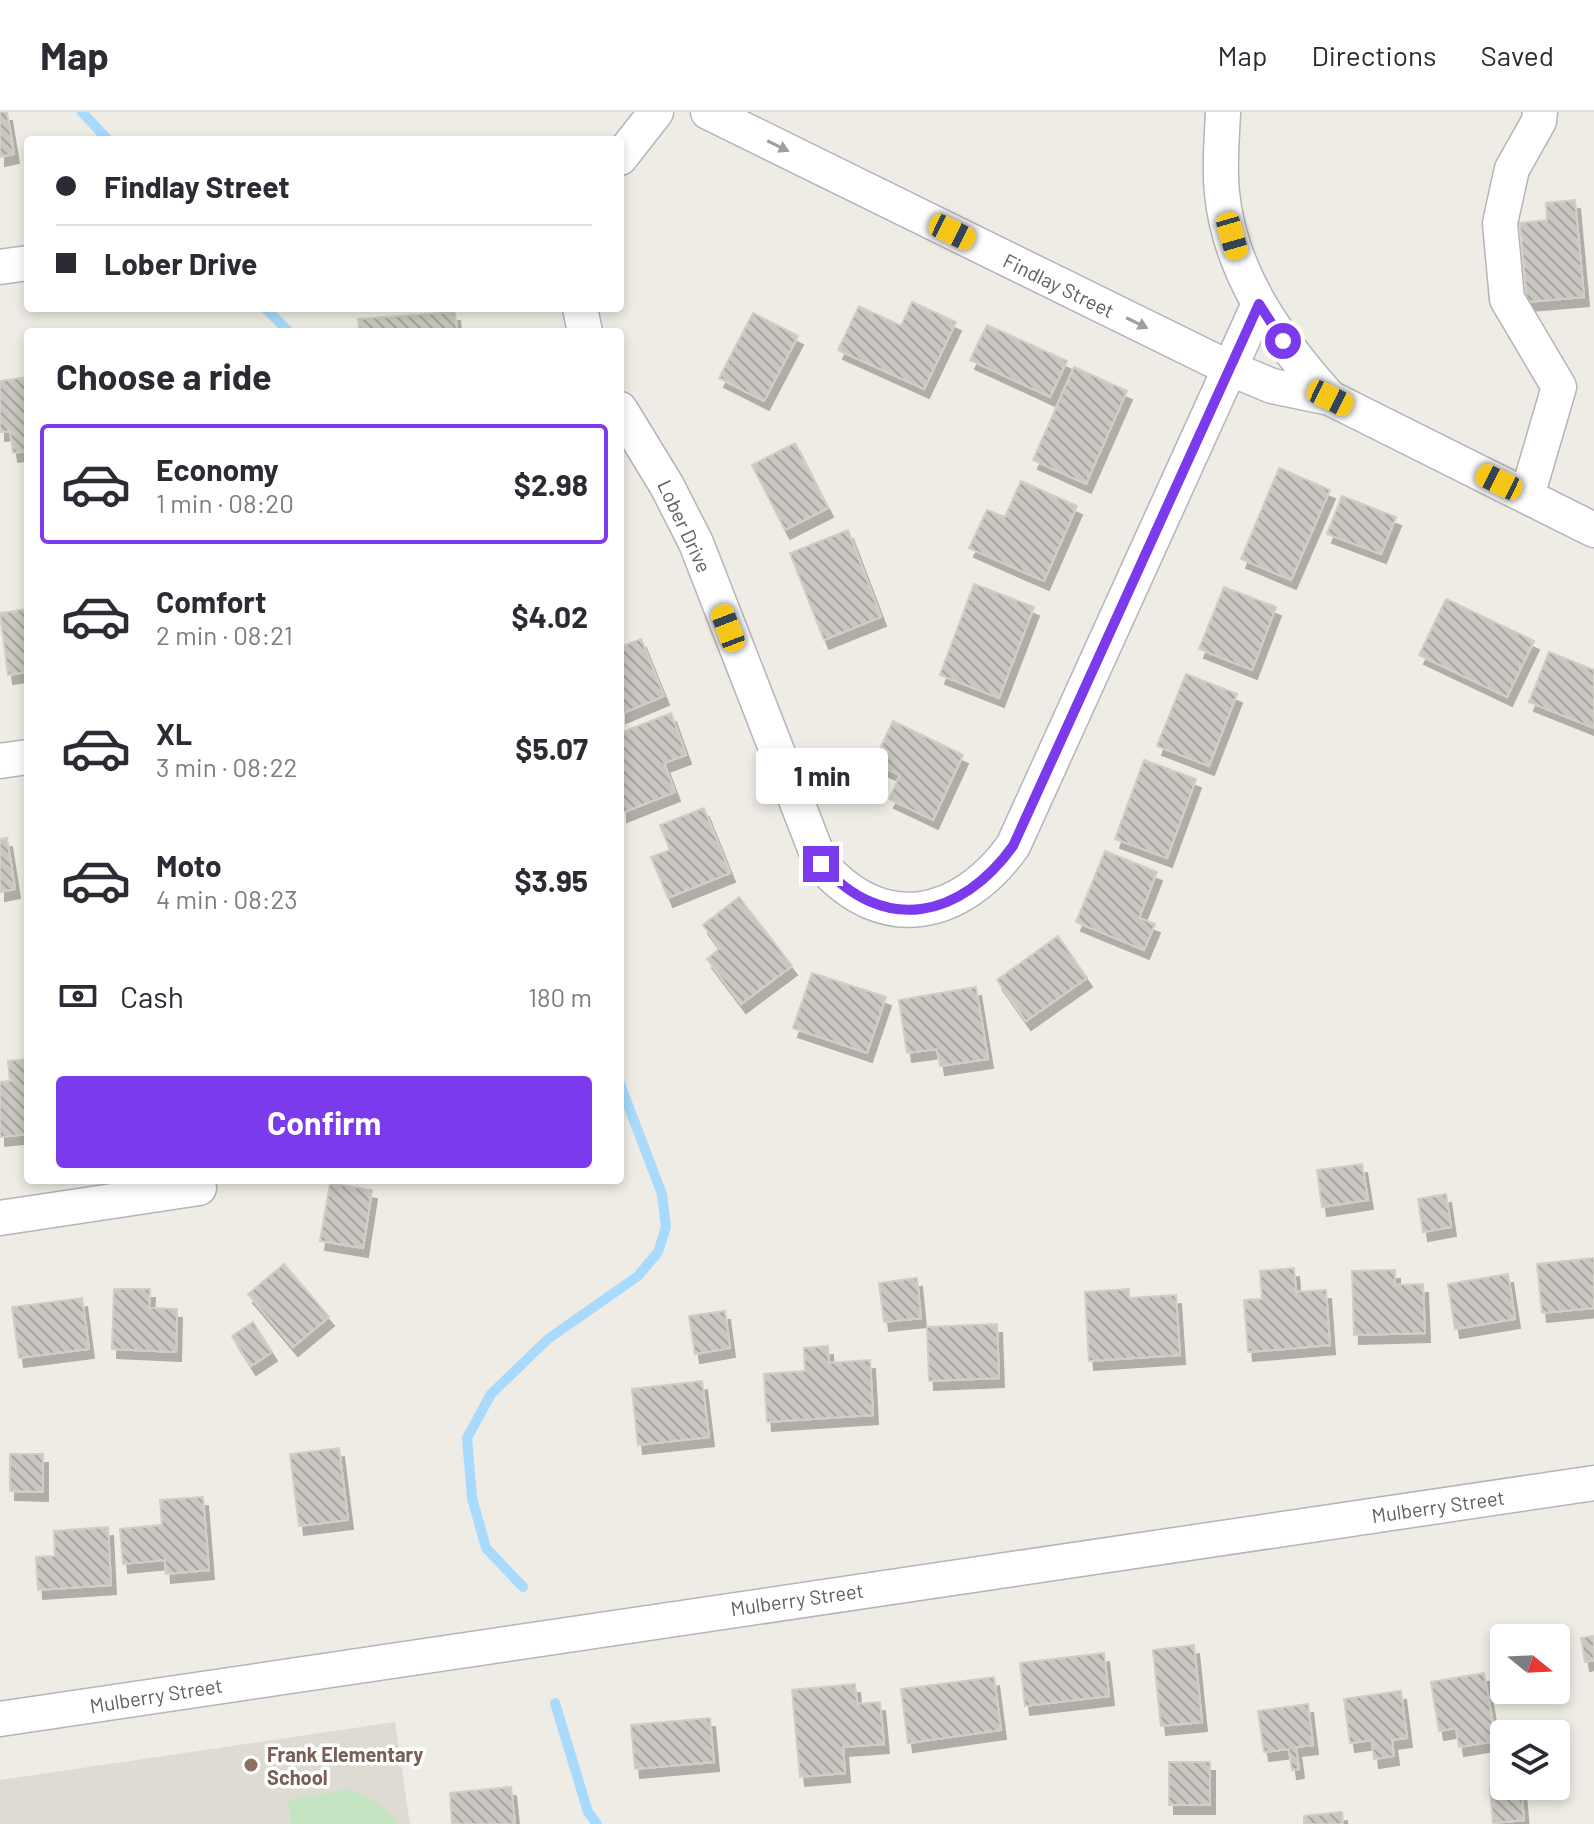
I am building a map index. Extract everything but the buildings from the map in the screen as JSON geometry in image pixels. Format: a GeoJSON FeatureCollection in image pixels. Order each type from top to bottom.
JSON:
{"type":"FeatureCollection","features":[{"type":"Feature","properties":{"kind":"street"},"geometry":{"type":"LineString","coordinates":[[624,153],[656,112]]}},
{"type":"Feature","properties":{"kind":"street","name":"Findlay Street"},"geometry":{"type":"LineString","coordinates":[[708,112],[1229,368],[1272,386],[1330,398],[1594,530]]}},
{"type":"Feature","properties":{"kind":"street","name":"Findlay Street"},"geometry":{"type":"LineString","coordinates":[[1223,112],[1222,193],[1243,276],[1295,359],[1330,398]]}},
{"type":"Feature","properties":{"kind":"street"},"geometry":{"type":"LineString","coordinates":[[1527,496],[1559,387],[1507,299],[1500,223],[1512,169],[1539,121],[1540,112]]}},
{"type":"Feature","properties":{"kind":"street"},"geometry":{"type":"LineString","coordinates":[[0,267],[24,264]]}},
{"type":"Feature","properties":{"kind":"street","name":"Lober Drive"},"geometry":{"type":"LineString","coordinates":[[624,416],[667,486],[696,543],[821,864],[838,883],[870,900],[895,907],[931,909],[975,889],[994,872],[1013,846],[1259,304]]}},
{"type":"Feature","properties":{"kind":"street"},"geometry":{"type":"LineString","coordinates":[[0,761],[24,758]]}},
{"type":"Feature","properties":{"kind":"street"},"geometry":{"type":"LineString","coordinates":[[0,1218],[199,1188]]}},
{"type":"Feature","properties":{"kind":"street","name":"Mulberry Street"},"geometry":{"type":"LineString","coordinates":[[0,1719],[1594,1483]]}},
{"type":"Feature","properties":{"kind":"shaded area","name":"Frank Elementary School"},"geometry":{"type":"Polygon","coordinates":[[[395,1722],[410,1824],[0,1824],[0,1780],[395,1722]]]}},
{"type":"Feature","properties":{"kind":"green space"},"geometry":{"type":"Polygon","coordinates":[[[349,1789],[383,1807],[397,1824],[291,1824],[288,1801],[349,1789]]]}},
{"type":"Feature","properties":{"kind":"waterway"},"geometry":{"type":"LineString","coordinates":[[82,112],[104,136]]}},
{"type":"Feature","properties":{"kind":"waterway"},"geometry":{"type":"LineString","coordinates":[[269,312],[285,328]]}},
{"type":"Feature","properties":{"kind":"waterway"},"geometry":{"type":"LineString","coordinates":[[523,1587],[486,1548],[472,1498],[467,1438],[491,1394],[548,1339],[638,1276],[658,1252],[666,1227],[662,1194],[624,1094]]}},
{"type":"Feature","properties":{"kind":"waterway"},"geometry":{"type":"LineString","coordinates":[[555,1703],[588,1812],[597,1824]]}},
{"type":"Feature","properties":{"kind":"place","name":"Frank Elementary School"},"geometry":{"type":"Point","coordinates":[251,1765]}},
{"type":"Feature","properties":{"kind":"route"},"geometry":{"type":"LineString","coordinates":[[821,864],[838,883],[859,896],[882,905],[908,909],[931,909],[955,901],[994,872],[1013,846],[1259,304],[1283,341]]}}]}
